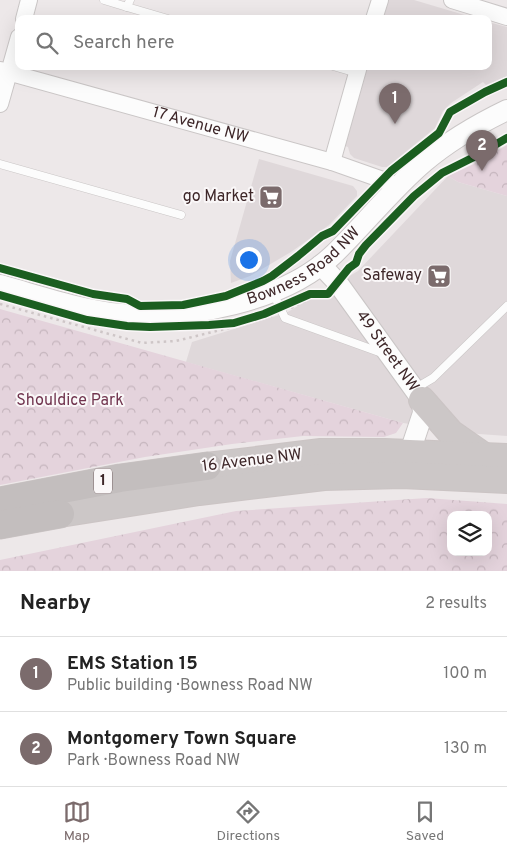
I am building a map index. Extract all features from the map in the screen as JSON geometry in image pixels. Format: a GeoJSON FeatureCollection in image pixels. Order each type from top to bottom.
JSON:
{"type":"FeatureCollection","features":[{"type":"Feature","properties":{"kind":"highway"},"geometry":{"type":"LineString","coordinates":[[418,395],[452,433],[496,456]]}},
{"type":"Feature","properties":{"kind":"highway","name":"16 Avenue NW"},"geometry":{"type":"LineString","coordinates":[[0,501],[120,478],[320,452],[507,480]]}},
{"type":"Feature","properties":{"kind":"highway","name":"16 Avenue NW"},"geometry":{"type":"LineString","coordinates":[[0,525],[199,492],[324,477],[406,464],[496,456]]}},
{"type":"Feature","properties":{"kind":"street"},"geometry":{"type":"LineString","coordinates":[[25,15],[29,0]]}},
{"type":"Feature","properties":{"kind":"street"},"geometry":{"type":"LineString","coordinates":[[375,15],[380,0]]}},
{"type":"Feature","properties":{"kind":"street"},"geometry":{"type":"LineString","coordinates":[[452,0],[507,16]]}},
{"type":"Feature","properties":{"kind":"street"},"geometry":{"type":"LineString","coordinates":[[0,104],[5,71],[15,47]]}},
{"type":"Feature","properties":{"kind":"street"},"geometry":{"type":"LineString","coordinates":[[332,162],[358,70]]}},
{"type":"Feature","properties":{"kind":"street","name":"17 Avenue NW"},"geometry":{"type":"LineString","coordinates":[[5,71],[332,162],[398,187]]}},
{"type":"Feature","properties":{"kind":"street","name":"Bowness Road NW"},"geometry":{"type":"LineString","coordinates":[[4,291],[94,310],[145,316],[195,312],[276,299],[305,286],[322,265],[423,162],[465,132],[507,110]]}},
{"type":"Feature","properties":{"kind":"street","name":"49 Street NW"},"geometry":{"type":"LineString","coordinates":[[322,265],[337,282],[418,395],[423,413],[406,464]]}},
{"type":"Feature","properties":{"kind":"lane"},"geometry":{"type":"LineString","coordinates":[[104,0],[128,4],[157,15]]}},
{"type":"Feature","properties":{"kind":"lane"},"geometry":{"type":"LineString","coordinates":[[0,164],[181,215]]}},
{"type":"Feature","properties":{"kind":"lane"},"geometry":{"type":"LineString","coordinates":[[276,299],[285,318],[390,355]]}},
{"type":"Feature","properties":{"kind":"lane"},"geometry":{"type":"LineString","coordinates":[[418,395],[507,306]]}},
{"type":"Feature","properties":{"kind":"path"},"geometry":{"type":"LineString","coordinates":[[199,326],[234,323],[276,299],[305,286],[328,294],[337,282]]}},
{"type":"Feature","properties":{"kind":"path"},"geometry":{"type":"LineString","coordinates":[[4,291],[95,321]]}},
{"type":"Feature","properties":{"kind":"shaded area"},"geometry":{"type":"Polygon","coordinates":[[[389,0],[414,0],[465,15],[382,15],[386,3],[389,0]]]}},
{"type":"Feature","properties":{"kind":"shaded area"},"geometry":{"type":"Polygon","coordinates":[[[492,23],[507,27],[507,76],[486,85],[483,82],[451,103],[443,111],[435,128],[387,167],[354,158],[350,154],[348,147],[345,146],[367,70],[492,70],[492,23]]]}},
{"type":"Feature","properties":{"kind":"shaded area"},"geometry":{"type":"Polygon","coordinates":[[[259,159],[353,186],[357,191],[357,196],[329,225],[291,252],[250,276],[231,283],[230,261],[259,159]]]}},
{"type":"Feature","properties":{"kind":"shaded area"},"geometry":{"type":"Polygon","coordinates":[[[448,176],[458,182],[507,196],[507,436],[403,423],[186,362],[192,342],[286,313],[358,271],[448,176]]]}},
{"type":"Feature","properties":{"kind":"green space"},"geometry":{"type":"Polygon","coordinates":[[[507,145],[507,196],[458,182],[448,176],[474,164],[507,145]]]}},
{"type":"Feature","properties":{"kind":"green space","name":"Shouldice Park"},"geometry":{"type":"Polygon","coordinates":[[[0,309],[403,423],[396,433],[384,437],[303,436],[232,444],[145,457],[0,485],[0,309]]]}},
{"type":"Feature","properties":{"kind":"green space"},"geometry":{"type":"Polygon","coordinates":[[[427,498],[507,504],[507,571],[0,571],[0,560],[236,511],[427,498]]]}},
{"type":"Feature","properties":{"kind":"cycle path"},"geometry":{"type":"LineString","coordinates":[[0,268],[93,294],[127,299],[140,306],[183,305],[226,296],[272,276],[322,236],[333,231],[391,171],[439,133],[450,112],[507,82]]}},
{"type":"Feature","properties":{"kind":"cycle path"},"geometry":{"type":"LineString","coordinates":[[0,295],[87,320],[127,326],[150,327],[234,323],[264,314],[310,294],[328,294],[349,268],[356,263],[359,254],[366,245],[414,196],[442,173],[507,138]]}},
{"type":"Feature","properties":{"kind":"place","name":"EMS Station 15"},"geometry":{"type":"Point","coordinates":[395,124]}},
{"type":"Feature","properties":{"kind":"place","name":"Montgomery Town Square"},"geometry":{"type":"Point","coordinates":[482,171]}},
{"type":"Feature","properties":{"kind":"place","name":"go Market"},"geometry":{"type":"Point","coordinates":[271,197]}},
{"type":"Feature","properties":{"kind":"place","name":"Safeway"},"geometry":{"type":"Point","coordinates":[439,276]}}]}
